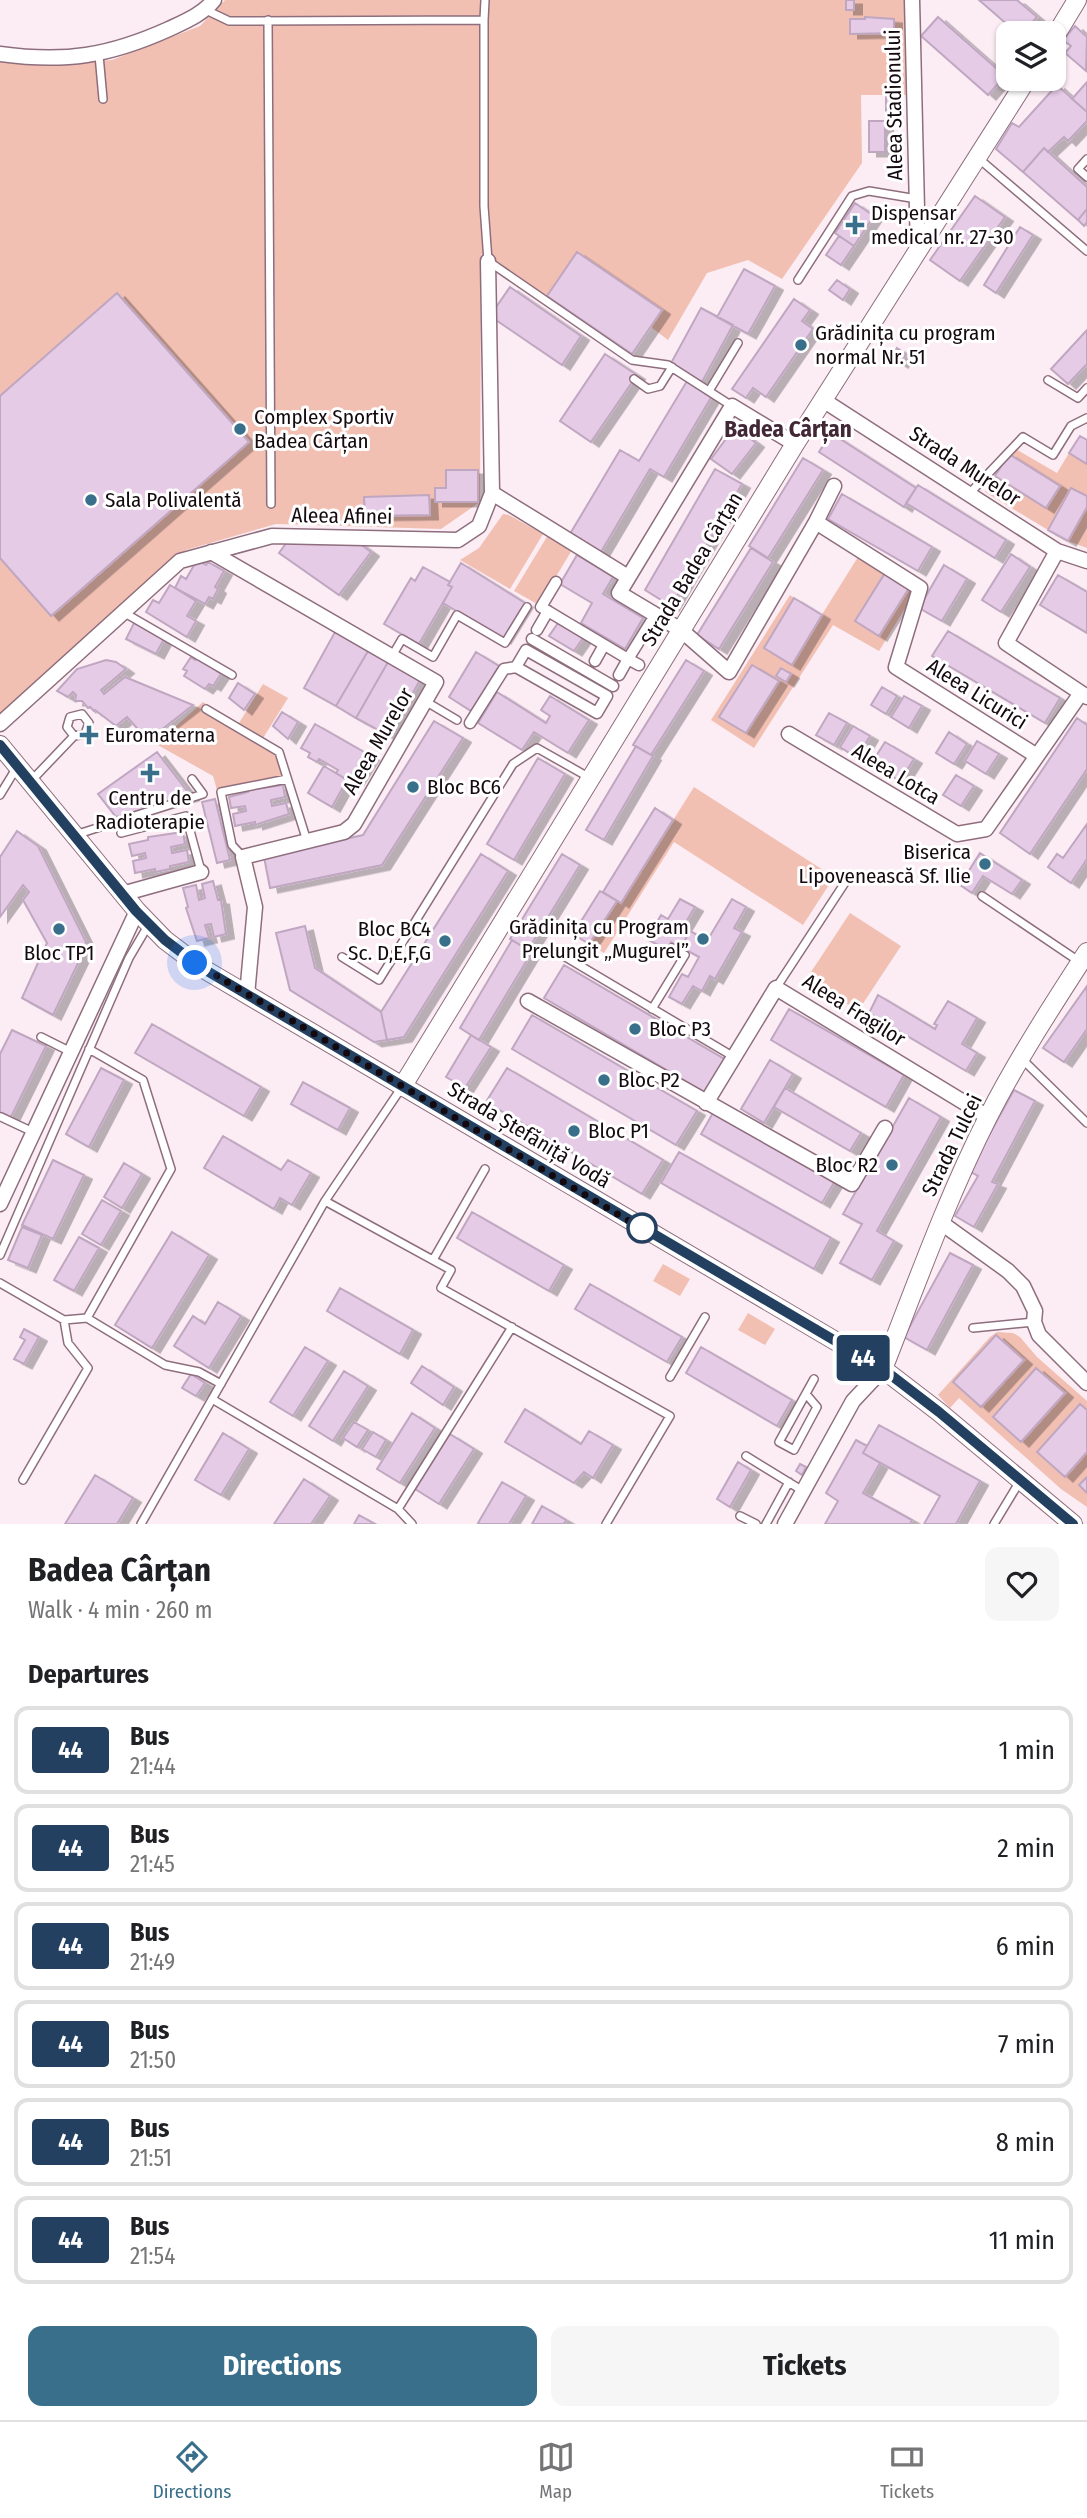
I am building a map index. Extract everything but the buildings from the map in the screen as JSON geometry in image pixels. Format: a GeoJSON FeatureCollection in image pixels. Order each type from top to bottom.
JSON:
{"type":"FeatureCollection","features":[{"type":"Feature","properties":{"kind":"street","name":"Aleea Stadionului"},"geometry":{"type":"LineString","coordinates":[[912,0],[918,251]]}},
{"type":"Feature","properties":{"kind":"street"},"geometry":{"type":"LineString","coordinates":[[1064,21],[1077,0]]}},
{"type":"Feature","properties":{"kind":"street"},"geometry":{"type":"LineString","coordinates":[[0,54],[40,58],[99,55],[136,43],[210,5]]}},
{"type":"Feature","properties":{"kind":"street","name":"Strada Badea Cârțan"},"geometry":{"type":"LineString","coordinates":[[402,1087],[795,444],[1019,91]]}},
{"type":"Feature","properties":{"kind":"street","name":"Aleea Afinei"},"geometry":{"type":"LineString","coordinates":[[0,724],[180,561],[272,536],[458,540],[480,526],[492,493],[488,261]]}},
{"type":"Feature","properties":{"kind":"street","name":"Strada Murelor"},"geometry":{"type":"LineString","coordinates":[[823,400],[1057,551],[1087,561]]}},
{"type":"Feature","properties":{"kind":"street"},"geometry":{"type":"LineString","coordinates":[[795,444],[732,406],[619,593],[681,630],[729,672],[834,486]]}},
{"type":"Feature","properties":{"kind":"street"},"geometry":{"type":"LineString","coordinates":[[492,493],[628,578]]}},
{"type":"Feature","properties":{"kind":"street","name":"Aleea Licurici"},"geometry":{"type":"LineString","coordinates":[[816,522],[920,588],[895,667],[1037,756]]}},
{"type":"Feature","properties":{"kind":"street"},"geometry":{"type":"LineString","coordinates":[[1037,756],[1084,695],[1006,643],[1057,551]]}},
{"type":"Feature","properties":{"kind":"street","name":"Aleea Murelor"},"geometry":{"type":"LineString","coordinates":[[211,552],[436,682],[355,824],[344,832],[243,856]]}},
{"type":"Feature","properties":{"kind":"street"},"geometry":{"type":"LineString","coordinates":[[556,582],[541,607],[639,665]]}},
{"type":"Feature","properties":{"kind":"street"},"geometry":{"type":"LineString","coordinates":[[548,611],[534,635],[616,681],[651,622]]}},
{"type":"Feature","properties":{"kind":"street"},"geometry":{"type":"LineString","coordinates":[[595,661],[604,645]]}},
{"type":"Feature","properties":{"kind":"street"},"geometry":{"type":"LineString","coordinates":[[470,723],[504,669],[516,667],[597,713],[607,696],[526,650],[516,667]]}},
{"type":"Feature","properties":{"kind":"street"},"geometry":{"type":"LineString","coordinates":[[539,680],[549,663]]}},
{"type":"Feature","properties":{"kind":"street"},"geometry":{"type":"LineString","coordinates":[[572,699],[582,682]]}},
{"type":"Feature","properties":{"kind":"street","name":"Aleea Lotca"},"geometry":{"type":"LineString","coordinates":[[789,734],[957,834],[986,829],[1037,756]]}},
{"type":"Feature","properties":{"kind":"street","name":"Strada Ștefăniță Vodă"},"geometry":{"type":"LineString","coordinates":[[0,745],[143,918],[165,940],[202,968],[883,1369],[1073,1524]]}},
{"type":"Feature","properties":{"kind":"street"},"geometry":{"type":"LineString","coordinates":[[243,856],[255,907],[247,995]]}},
{"type":"Feature","properties":{"kind":"street"},"geometry":{"type":"LineString","coordinates":[[122,894],[201,872]]}},
{"type":"Feature","properties":{"kind":"street"},"geometry":{"type":"LineString","coordinates":[[0,1204],[71,1052],[143,918]]}},
{"type":"Feature","properties":{"kind":"street","name":"Strada Tulcei"},"geometry":{"type":"LineString","coordinates":[[883,1369],[940,1222],[988,1117],[1084,957]]}},
{"type":"Feature","properties":{"kind":"street","name":"Aleea Fragilor"},"geometry":{"type":"LineString","coordinates":[[706,1103],[776,988],[988,1117]]}},
{"type":"Feature","properties":{"kind":"street"},"geometry":{"type":"LineString","coordinates":[[528,1001],[852,1184],[885,1128]]}},
{"type":"Feature","properties":{"kind":"street"},"geometry":{"type":"LineString","coordinates":[[940,1222],[1008,1271],[1023,1286],[1035,1311],[1034,1322],[1039,1335],[1087,1383]]}},
{"type":"Feature","properties":{"kind":"street"},"geometry":{"type":"LineString","coordinates":[[785,1524],[853,1401],[883,1369]]}},
{"type":"Feature","properties":{"kind":"lane"},"geometry":{"type":"LineString","coordinates":[[485,0],[484,206],[488,261],[632,360],[672,367],[732,406]]}},
{"type":"Feature","properties":{"kind":"lane"},"geometry":{"type":"LineString","coordinates":[[210,5],[229,20],[484,20]]}},
{"type":"Feature","properties":{"kind":"lane"},"geometry":{"type":"LineString","coordinates":[[268,20],[271,504]]}},
{"type":"Feature","properties":{"kind":"lane"},"geometry":{"type":"LineString","coordinates":[[99,55],[103,99]]}},
{"type":"Feature","properties":{"kind":"lane"},"geometry":{"type":"LineString","coordinates":[[978,157],[1087,251]]}},
{"type":"Feature","properties":{"kind":"lane"},"geometry":{"type":"LineString","coordinates":[[1087,159],[1078,169],[1087,177]]}},
{"type":"Feature","properties":{"kind":"lane"},"geometry":{"type":"LineString","coordinates":[[798,279],[852,196],[869,191],[917,199]]}},
{"type":"Feature","properties":{"kind":"lane"},"geometry":{"type":"LineString","coordinates":[[709,391],[738,343]]}},
{"type":"Feature","properties":{"kind":"lane"},"geometry":{"type":"LineString","coordinates":[[634,379],[649,388],[660,386],[672,367]]}},
{"type":"Feature","properties":{"kind":"lane"},"geometry":{"type":"LineString","coordinates":[[1048,380],[1078,398],[1087,388]]}},
{"type":"Feature","properties":{"kind":"lane"},"geometry":{"type":"LineString","coordinates":[[969,494],[1023,437],[1053,455],[1071,426],[1087,418]]}},
{"type":"Feature","properties":{"kind":"lane"},"geometry":{"type":"LineString","coordinates":[[391,656],[402,639],[433,657],[457,615],[505,643],[527,607]]}},
{"type":"Feature","properties":{"kind":"lane"},"geometry":{"type":"LineString","coordinates":[[123,612],[232,675]]}},
{"type":"Feature","properties":{"kind":"lane"},"geometry":{"type":"LineString","coordinates":[[425,701],[457,720]]}},
{"type":"Feature","properties":{"kind":"lane"},"geometry":{"type":"LineString","coordinates":[[206,709],[279,752],[307,841]]}},
{"type":"Feature","properties":{"kind":"lane"},"geometry":{"type":"LineString","coordinates":[[30,782],[74,736]]}},
{"type":"Feature","properties":{"kind":"lane"},"geometry":{"type":"LineString","coordinates":[[342,957],[379,980],[513,764],[537,748],[590,779]]}},
{"type":"Feature","properties":{"kind":"lane"},"geometry":{"type":"LineString","coordinates":[[0,795],[17,766]]}},
{"type":"Feature","properties":{"kind":"lane"},"geometry":{"type":"LineString","coordinates":[[74,835],[203,794],[192,779]]}},
{"type":"Feature","properties":{"kind":"lane"},"geometry":{"type":"LineString","coordinates":[[243,856],[232,845],[221,792],[287,779]]}},
{"type":"Feature","properties":{"kind":"lane"},"geometry":{"type":"LineString","coordinates":[[121,833],[186,816],[201,872]]}},
{"type":"Feature","properties":{"kind":"lane"},"geometry":{"type":"LineString","coordinates":[[776,988],[848,878]]}},
{"type":"Feature","properties":{"kind":"lane"},"geometry":{"type":"LineString","coordinates":[[982,896],[1084,957]]}},
{"type":"Feature","properties":{"kind":"lane"},"geometry":{"type":"LineString","coordinates":[[0,1255],[129,958],[143,918]]}},
{"type":"Feature","properties":{"kind":"lane"},"geometry":{"type":"LineString","coordinates":[[652,1009],[685,955],[672,948]]}},
{"type":"Feature","properties":{"kind":"lane"},"geometry":{"type":"LineString","coordinates":[[557,952],[734,1058]]}},
{"type":"Feature","properties":{"kind":"lane"},"geometry":{"type":"LineString","coordinates":[[41,1037],[71,1052]]}},
{"type":"Feature","properties":{"kind":"lane"},"geometry":{"type":"LineString","coordinates":[[87,1318],[171,1169],[143,1080],[89,1049]]}},
{"type":"Feature","properties":{"kind":"lane"},"geometry":{"type":"LineString","coordinates":[[1021,1059],[1087,1123]]}},
{"type":"Feature","properties":{"kind":"lane"},"geometry":{"type":"LineString","coordinates":[[141,1524],[325,1201],[402,1087]]}},
{"type":"Feature","properties":{"kind":"lane"},"geometry":{"type":"LineString","coordinates":[[1,1117],[33,1132]]}},
{"type":"Feature","properties":{"kind":"lane"},"geometry":{"type":"LineString","coordinates":[[433,1260],[485,1169]]}},
{"type":"Feature","properties":{"kind":"lane"},"geometry":{"type":"LineString","coordinates":[[325,1201],[451,1270],[441,1287],[670,1416],[606,1524]]}},
{"type":"Feature","properties":{"kind":"lane"},"geometry":{"type":"LineString","coordinates":[[0,1283],[64,1320],[87,1318],[165,1365],[199,1372],[221,1384]]}},
{"type":"Feature","properties":{"kind":"lane"},"geometry":{"type":"LineString","coordinates":[[670,1377],[705,1317]]}},
{"type":"Feature","properties":{"kind":"lane"},"geometry":{"type":"LineString","coordinates":[[23,1480],[88,1368],[68,1343],[64,1320]]}},
{"type":"Feature","properties":{"kind":"lane"},"geometry":{"type":"LineString","coordinates":[[973,1328],[1034,1322]]}},
{"type":"Feature","properties":{"kind":"lane"},"geometry":{"type":"LineString","coordinates":[[398,1509],[512,1327]]}},
{"type":"Feature","properties":{"kind":"lane"},"geometry":{"type":"LineString","coordinates":[[806,1394],[817,1407],[794,1450],[779,1443],[814,1379]]}},
{"type":"Feature","properties":{"kind":"lane"},"geometry":{"type":"LineString","coordinates":[[212,1399],[398,1509],[412,1524]]}},
{"type":"Feature","properties":{"kind":"lane"},"geometry":{"type":"LineString","coordinates":[[746,1456],[803,1491]]}},
{"type":"Feature","properties":{"kind":"lane"},"geometry":{"type":"LineString","coordinates":[[993,1524],[1020,1481]]}},
{"type":"Feature","properties":{"kind":"lane"},"geometry":{"type":"LineString","coordinates":[[766,1524],[789,1482]]}},
{"type":"Feature","properties":{"kind":"lane"},"geometry":{"type":"LineString","coordinates":[[740,1516],[756,1524]]}},
{"type":"Feature","properties":{"kind":"shaded area","name":"Complex Sportiv Badea Cârțan"},"geometry":{"type":"Polygon","coordinates":[[[225,0],[906,0],[908,95],[861,95],[862,163],[782,279],[748,260],[707,273],[668,340],[651,327],[631,356],[481,254],[480,502],[441,529],[276,524],[186,550],[0,716],[0,60],[34,65],[112,60],[200,26],[225,0]]]}},
{"type":"Feature","properties":{"kind":"shaded area"},"geometry":{"type":"Polygon","coordinates":[[[1014,448],[1057,473],[1069,453],[1087,464],[1087,496],[1071,488],[1048,530],[985,492],[995,476],[1046,508],[1059,486],[1009,454],[1014,448]]]}},
{"type":"Feature","properties":{"kind":"shaded area"},"geometry":{"type":"Polygon","coordinates":[[[1087,507],[1087,548],[1068,541],[1087,507]]]}},
{"type":"Feature","properties":{"kind":"shaded area"},"geometry":{"type":"Polygon","coordinates":[[[503,514],[543,534],[510,589],[460,560],[479,548],[503,514]]]}},
{"type":"Feature","properties":{"kind":"shaded area"},"geometry":{"type":"Polygon","coordinates":[[[548,535],[572,550],[539,605],[514,591],[548,535]]]}},
{"type":"Feature","properties":{"kind":"shaded area"},"geometry":{"type":"Polygon","coordinates":[[[858,557],[885,573],[855,621],[878,636],[909,588],[915,592],[879,651],[833,625],[754,748],[711,720],[790,595],[794,598],[764,647],[791,664],[858,557]],[[752,665],[719,717],[745,733],[778,681],[752,665]]]}},
{"type":"Feature","properties":{"kind":"shaded area"},"geometry":{"type":"Polygon","coordinates":[[[263,684],[288,698],[260,743],[277,753],[282,776],[217,790],[213,776],[156,744],[203,702],[239,723],[263,684]]]}},
{"type":"Feature","properties":{"kind":"shaded area"},"geometry":{"type":"Polygon","coordinates":[[[694,787],[834,877],[803,925],[674,842],[604,953],[589,944],[617,901],[621,903],[694,787]]]}},
{"type":"Feature","properties":{"kind":"shaded area"},"geometry":{"type":"Polygon","coordinates":[[[850,913],[901,946],[858,1011],[807,978],[850,913]]]}},
{"type":"Feature","properties":{"kind":"shaded area"},"geometry":{"type":"Polygon","coordinates":[[[663,1264],[690,1279],[680,1296],[653,1281],[663,1264]]]}},
{"type":"Feature","properties":{"kind":"shaded area"},"geometry":{"type":"Polygon","coordinates":[[[748,1313],[775,1329],[765,1345],[738,1330],[748,1313]]]}},
{"type":"Feature","properties":{"kind":"shaded area"},"geometry":{"type":"Polygon","coordinates":[[[997,1332],[1013,1333],[1020,1337],[1037,1357],[1087,1401],[1087,1410],[1080,1404],[1037,1452],[1064,1477],[1087,1452],[1087,1477],[1079,1485],[1087,1493],[1087,1507],[1061,1489],[959,1398],[950,1408],[938,1395],[997,1332]],[[1036,1369],[993,1417],[1020,1442],[1064,1393],[1036,1369]]]}},
{"type":"Feature","properties":{"kind":"bus line","name":"44"},"geometry":{"type":"LineString","coordinates":[[0,745],[136,911],[165,940],[202,968],[883,1369],[1073,1524]]}},
{"type":"Feature","properties":{"kind":"place","name":"Dispensar medical nr. 27-30"},"geometry":{"type":"Point","coordinates":[855,225]}},
{"type":"Feature","properties":{"kind":"place","name":"Grădinița cu program normal Nr. 51"},"geometry":{"type":"Point","coordinates":[801,345]}},
{"type":"Feature","properties":{"kind":"place","name":"Complex Sportiv Badea Cârțan"},"geometry":{"type":"Point","coordinates":[240,429]}},
{"type":"Feature","properties":{"kind":"place","name":"Sala Polivalentă"},"geometry":{"type":"Point","coordinates":[91,500]}},
{"type":"Feature","properties":{"kind":"place","name":"Euromaterna"},"geometry":{"type":"Point","coordinates":[89,735]}},
{"type":"Feature","properties":{"kind":"place","name":"Centru de Radioterapie"},"geometry":{"type":"Point","coordinates":[150,773]}},
{"type":"Feature","properties":{"kind":"place","name":"Bloc BC6"},"geometry":{"type":"Point","coordinates":[413,787]}},
{"type":"Feature","properties":{"kind":"place","name":"Biserica Lipovenească Sf. Ilie"},"geometry":{"type":"Point","coordinates":[985,864]}},
{"type":"Feature","properties":{"kind":"place","name":"Bloc TP1"},"geometry":{"type":"Point","coordinates":[59,929]}},
{"type":"Feature","properties":{"kind":"place","name":"Grădinița cu Program Prelungit „Mugurel”"},"geometry":{"type":"Point","coordinates":[703,939]}},
{"type":"Feature","properties":{"kind":"place","name":"Bloc BC4 Sc. D,E,F,G"},"geometry":{"type":"Point","coordinates":[445,941]}},
{"type":"Feature","properties":{"kind":"place","name":"Bloc P3"},"geometry":{"type":"Point","coordinates":[635,1029]}},
{"type":"Feature","properties":{"kind":"place","name":"Bloc P2"},"geometry":{"type":"Point","coordinates":[604,1080]}},
{"type":"Feature","properties":{"kind":"place","name":"Bloc P1"},"geometry":{"type":"Point","coordinates":[574,1131]}},
{"type":"Feature","properties":{"kind":"place","name":"Bloc R2"},"geometry":{"type":"Point","coordinates":[892,1165]}},
{"type":"Feature","properties":{"kind":"district","name":"Badea Cârțan"},"geometry":{"type":"Point","coordinates":[788,429]}},
{"type":"Feature","properties":{"kind":"route"},"geometry":{"type":"LineString","coordinates":[[195,963],[646,1231],[642,1228]]}}]}
